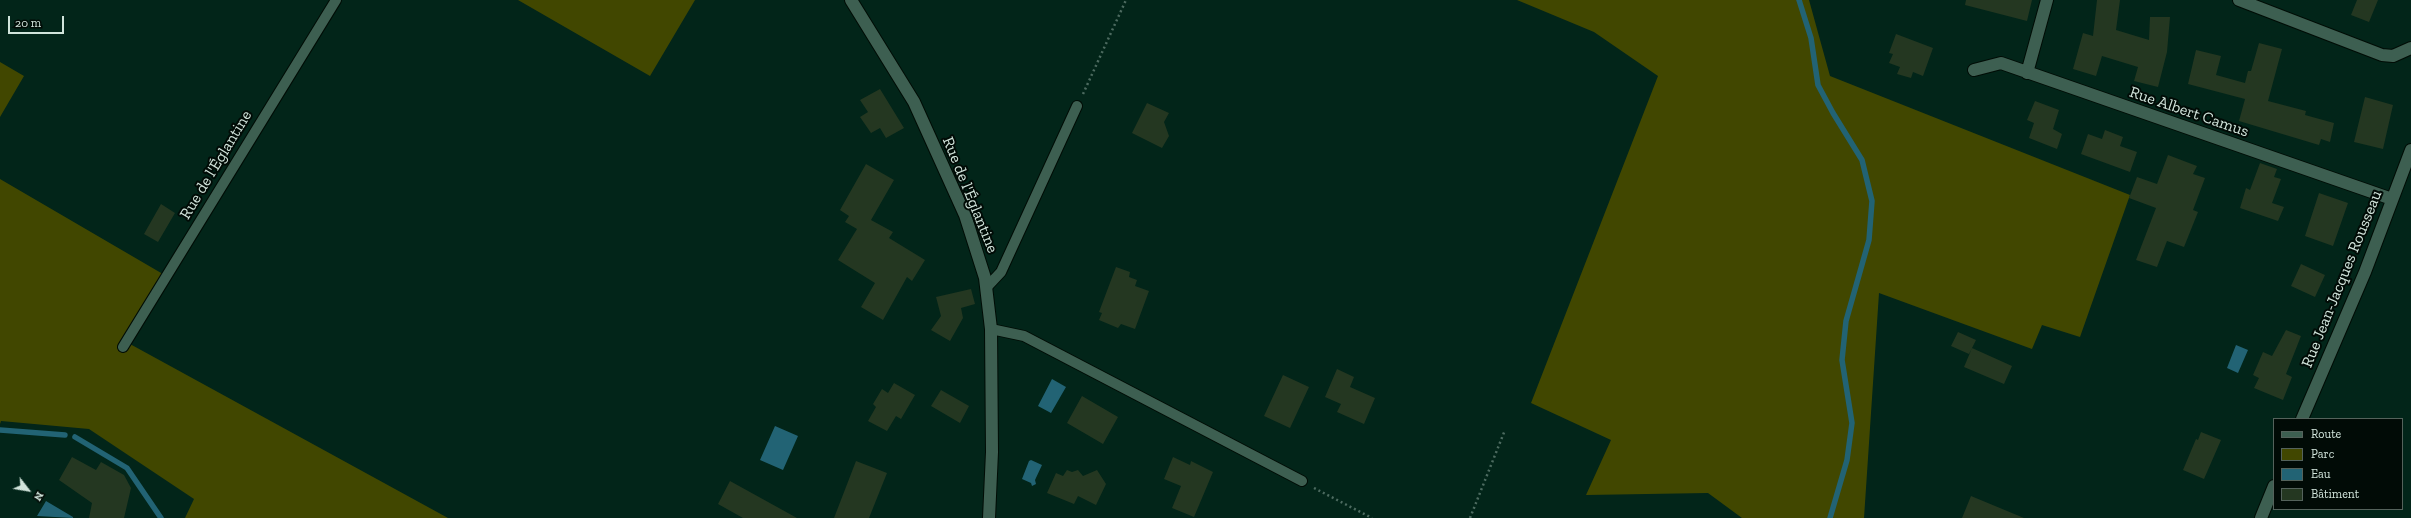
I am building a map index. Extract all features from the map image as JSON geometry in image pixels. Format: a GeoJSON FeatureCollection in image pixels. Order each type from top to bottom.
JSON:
{"type":"FeatureCollection","features":[{"type":"Feature","properties":{"kind":"street","name":"Rue de l'Églantine"},"geometry":{"type":"LineString","coordinates":[[851,0],[914,102],[964,215],[986,288],[991,329],[992,452],[988,518]]}},
{"type":"Feature","properties":{"kind":"street"},"geometry":{"type":"LineString","coordinates":[[2027,73],[2047,0]]}},
{"type":"Feature","properties":{"kind":"street"},"geometry":{"type":"LineString","coordinates":[[2239,0],[2382,55],[2393,56],[2411,48]]}},
{"type":"Feature","properties":{"kind":"street","name":"Rue Albert Camus"},"geometry":{"type":"LineString","coordinates":[[1974,70],[2001,63],[2392,199]]}},
{"type":"Feature","properties":{"kind":"street","name":"Rue Jean-Jacques Rousseau"},"geometry":{"type":"LineString","coordinates":[[2302,418],[2364,272],[2411,150]]}},
{"type":"Feature","properties":{"kind":"street"},"geometry":{"type":"LineString","coordinates":[[2261,518],[2273,488]]}},
{"type":"Feature","properties":{"kind":"lane","name":"Rue de l'Églantine"},"geometry":{"type":"LineString","coordinates":[[123,347],[336,0]]}},
{"type":"Feature","properties":{"kind":"lane"},"geometry":{"type":"LineString","coordinates":[[986,288],[1001,272],[1077,106]]}},
{"type":"Feature","properties":{"kind":"lane"},"geometry":{"type":"LineString","coordinates":[[991,329],[1024,336],[1302,481]]}},
{"type":"Feature","properties":{"kind":"path"},"geometry":{"type":"LineString","coordinates":[[1077,106],[1126,0]]}},
{"type":"Feature","properties":{"kind":"path"},"geometry":{"type":"LineString","coordinates":[[1470,518],[1506,430]]}},
{"type":"Feature","properties":{"kind":"path"},"geometry":{"type":"LineString","coordinates":[[1302,481],[1372,518]]}},
{"type":"Feature","properties":{"kind":"green space"},"geometry":{"type":"Polygon","coordinates":[[[518,0],[695,0],[650,76],[518,0]]]}},
{"type":"Feature","properties":{"kind":"green space"},"geometry":{"type":"Polygon","coordinates":[[[1517,0],[1809,0],[1830,76],[2130,195],[2080,337],[2042,325],[2032,349],[1879,293],[1864,518],[1742,518],[1708,493],[1586,495],[1611,440],[1531,403],[1658,76],[1594,32],[1517,0]]]}},
{"type":"Feature","properties":{"kind":"green space"},"geometry":{"type":"Polygon","coordinates":[[[0,62],[24,76],[0,117],[0,62]]]}},
{"type":"Feature","properties":{"kind":"green space"},"geometry":{"type":"Polygon","coordinates":[[[0,179],[168,277],[130,344],[448,518],[185,518],[194,499],[89,429],[1,421],[0,424],[0,179]]]}},
{"type":"Feature","properties":{"kind":"water"},"geometry":{"type":"Polygon","coordinates":[[[2236,345],[2248,350],[2238,373],[2227,368],[2236,345]]]}},
{"type":"Feature","properties":{"kind":"water"},"geometry":{"type":"Polygon","coordinates":[[[1052,379],[1066,387],[1051,413],[1038,406],[1052,379]]]}},
{"type":"Feature","properties":{"kind":"water"},"geometry":{"type":"Polygon","coordinates":[[[775,426],[798,436],[783,470],[760,460],[775,426]]]}},
{"type":"Feature","properties":{"kind":"water"},"geometry":{"type":"Polygon","coordinates":[[[1031,460],[1042,465],[1035,480],[1036,484],[1032,486],[1031,483],[1022,479],[1029,461],[1031,460]]]}},
{"type":"Feature","properties":{"kind":"water"},"geometry":{"type":"Polygon","coordinates":[[[46,501],[73,517],[73,518],[37,516],[46,501]]]}},
{"type":"Feature","properties":{"kind":"building"},"geometry":{"type":"Polygon","coordinates":[[[1966,0],[2032,0],[2027,21],[1965,5],[1966,0]]]}},
{"type":"Feature","properties":{"kind":"building"},"geometry":{"type":"Polygon","coordinates":[[[2097,0],[2120,0],[2116,30],[2149,40],[2150,17],[2170,17],[2167,52],[2158,87],[2134,81],[2138,67],[2102,56],[2096,76],[2073,69],[2083,33],[2093,36],[2097,0]]]}},
{"type":"Feature","properties":{"kind":"building"},"geometry":{"type":"Polygon","coordinates":[[[2357,0],[2378,0],[2369,22],[2351,15],[2357,0]]]}},
{"type":"Feature","properties":{"kind":"building"},"geometry":{"type":"Polygon","coordinates":[[[1896,34],[1933,48],[1923,76],[1913,72],[1911,78],[1897,74],[1900,67],[1889,63],[1893,54],[1889,53],[1896,34]]]}},
{"type":"Feature","properties":{"kind":"building"},"geometry":{"type":"Polygon","coordinates":[[[2259,43],[2282,49],[2268,101],[2306,111],[2305,115],[2334,123],[2330,142],[2321,139],[2319,145],[2239,121],[2245,99],[2188,84],[2196,50],[2221,56],[2216,75],[2245,83],[2248,71],[2251,71],[2259,43]]]}},
{"type":"Feature","properties":{"kind":"building"},"geometry":{"type":"Polygon","coordinates":[[[880,89],[904,128],[886,138],[880,128],[871,133],[860,117],[868,112],[860,100],[880,89]]]}},
{"type":"Feature","properties":{"kind":"building"},"geometry":{"type":"Polygon","coordinates":[[[2365,97],[2393,105],[2383,149],[2354,142],[2365,97]]]}},
{"type":"Feature","properties":{"kind":"building"},"geometry":{"type":"Polygon","coordinates":[[[2035,101],[2059,110],[2053,129],[2062,134],[2057,149],[2029,138],[2034,123],[2027,120],[2035,101]]]}},
{"type":"Feature","properties":{"kind":"building"},"geometry":{"type":"Polygon","coordinates":[[[1147,103],[1169,113],[1164,122],[1169,136],[1162,148],[1132,133],[1147,103]]]}},
{"type":"Feature","properties":{"kind":"building"},"geometry":{"type":"Polygon","coordinates":[[[2105,130],[2123,137],[2120,146],[2137,152],[2130,172],[2081,154],[2088,134],[2102,139],[2105,130]]]}},
{"type":"Feature","properties":{"kind":"building"},"geometry":{"type":"Polygon","coordinates":[[[2168,155],[2197,166],[2193,174],[2205,178],[2193,210],[2198,212],[2184,247],[2167,241],[2157,267],[2136,260],[2156,208],[2129,198],[2137,177],[2157,184],[2168,155]]]}},
{"type":"Feature","properties":{"kind":"building"},"geometry":{"type":"Polygon","coordinates":[[[2260,163],[2277,169],[2274,177],[2281,179],[2272,203],[2284,207],[2278,221],[2240,208],[2246,188],[2250,190],[2260,163]]]}},
{"type":"Feature","properties":{"kind":"building"},"geometry":{"type":"Polygon","coordinates":[[[866,164],[894,180],[871,220],[893,232],[889,238],[925,260],[912,281],[907,277],[883,320],[861,307],[875,283],[838,260],[857,229],[845,222],[849,216],[840,210],[866,164]]]}},
{"type":"Feature","properties":{"kind":"building"},"geometry":{"type":"Polygon","coordinates":[[[2319,193],[2348,203],[2333,246],[2305,236],[2319,193]]]}},
{"type":"Feature","properties":{"kind":"building"},"geometry":{"type":"Polygon","coordinates":[[[161,204],[175,213],[158,242],[144,234],[161,204]]]}},
{"type":"Feature","properties":{"kind":"building"},"geometry":{"type":"Polygon","coordinates":[[[2301,264],[2325,275],[2315,297],[2291,286],[2301,264]]]}},
{"type":"Feature","properties":{"kind":"building"},"geometry":{"type":"Polygon","coordinates":[[[1116,267],[1130,272],[1129,277],[1137,280],[1135,286],[1149,291],[1135,329],[1121,324],[1118,328],[1099,320],[1102,313],[1099,312],[1116,267]]]}},
{"type":"Feature","properties":{"kind":"building"},"geometry":{"type":"Polygon","coordinates":[[[971,289],[975,304],[961,308],[963,318],[950,341],[931,330],[941,316],[936,297],[971,289]]]}},
{"type":"Feature","properties":{"kind":"building"},"geometry":{"type":"Polygon","coordinates":[[[2286,330],[2301,336],[2286,374],[2292,377],[2283,400],[2254,388],[2259,378],[2253,375],[2263,352],[2272,356],[2286,330]]]}},
{"type":"Feature","properties":{"kind":"building"},"geometry":{"type":"Polygon","coordinates":[[[1958,332],[1976,340],[1969,354],[1951,346],[1958,332]]]}},
{"type":"Feature","properties":{"kind":"building"},"geometry":{"type":"Polygon","coordinates":[[[1972,348],[2012,366],[2004,384],[1964,367],[1972,348]]]}},
{"type":"Feature","properties":{"kind":"building"},"geometry":{"type":"Polygon","coordinates":[[[1337,369],[1354,377],[1350,387],[1375,398],[1364,424],[1337,412],[1341,404],[1325,397],[1337,369]]]}},
{"type":"Feature","properties":{"kind":"building"},"geometry":{"type":"Polygon","coordinates":[[[1283,375],[1309,387],[1290,428],[1264,416],[1283,375]]]}},
{"type":"Feature","properties":{"kind":"building"},"geometry":{"type":"Polygon","coordinates":[[[894,383],[915,395],[901,419],[896,416],[887,431],[868,421],[876,407],[873,404],[882,389],[888,393],[894,383]]]}},
{"type":"Feature","properties":{"kind":"building"},"geometry":{"type":"Polygon","coordinates":[[[941,390],[969,406],[960,423],[931,406],[941,390]]]}},
{"type":"Feature","properties":{"kind":"building"},"geometry":{"type":"Polygon","coordinates":[[[1082,396],[1118,417],[1103,444],[1067,423],[1082,396]]]}},
{"type":"Feature","properties":{"kind":"building"},"geometry":{"type":"Polygon","coordinates":[[[2201,432],[2221,440],[2204,479],[2183,470],[2196,439],[2198,440],[2201,432]]]}},
{"type":"Feature","properties":{"kind":"building"},"geometry":{"type":"Polygon","coordinates":[[[72,457],[96,470],[101,462],[124,475],[131,488],[124,518],[89,518],[92,503],[59,480],[72,457]]]}},
{"type":"Feature","properties":{"kind":"building"},"geometry":{"type":"Polygon","coordinates":[[[1173,457],[1190,465],[1191,461],[1213,472],[1194,517],[1172,508],[1181,486],[1164,479],[1173,457]]]}},
{"type":"Feature","properties":{"kind":"building"},"geometry":{"type":"Polygon","coordinates":[[[856,461],[887,473],[869,518],[834,518],[856,461]]]}},
{"type":"Feature","properties":{"kind":"building"},"geometry":{"type":"Polygon","coordinates":[[[1067,470],[1072,472],[1078,470],[1083,476],[1097,470],[1106,484],[1096,505],[1078,496],[1074,504],[1047,493],[1056,473],[1063,476],[1067,470]]]}},
{"type":"Feature","properties":{"kind":"building"},"geometry":{"type":"Polygon","coordinates":[[[730,481],[797,518],[743,518],[718,504],[730,481]]]}},
{"type":"Feature","properties":{"kind":"building"},"geometry":{"type":"Polygon","coordinates":[[[1971,496],[2024,518],[1962,518],[1971,496]]]}},
{"type":"Feature","properties":{"kind":"waterway"},"geometry":{"type":"LineString","coordinates":[[1799,0],[1811,38],[1818,85],[1833,113],[1862,160],[1872,201],[1869,240],[1846,321],[1842,360],[1852,423],[1847,460],[1830,518]]}},
{"type":"Feature","properties":{"kind":"waterway"},"geometry":{"type":"LineString","coordinates":[[0,430],[65,435]]}},
{"type":"Feature","properties":{"kind":"waterway"},"geometry":{"type":"LineString","coordinates":[[75,437],[127,468],[161,518]]}}]}
